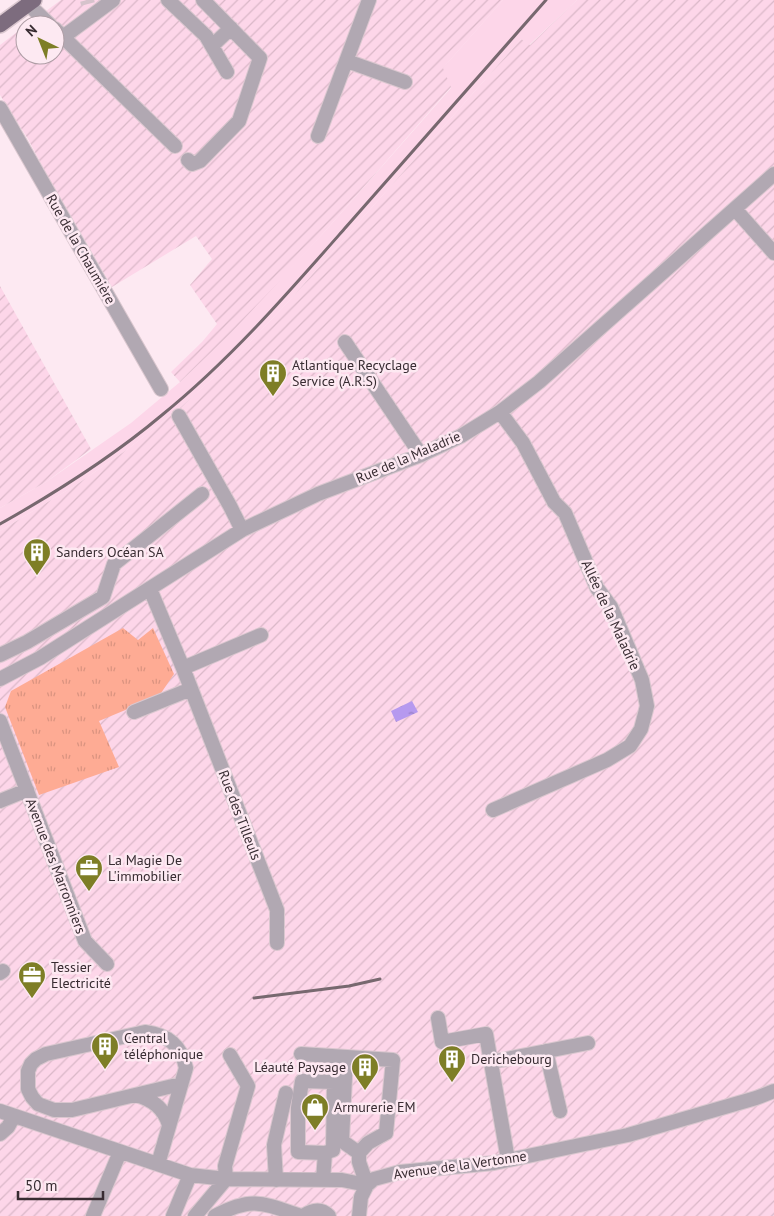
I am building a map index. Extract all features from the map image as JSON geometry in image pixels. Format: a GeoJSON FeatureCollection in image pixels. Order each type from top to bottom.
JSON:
{"type":"FeatureCollection","features":[{"type":"Feature","properties":{"kind":"main road"},"geometry":{"type":"LineString","coordinates":[[0,25],[31,2]]}},
{"type":"Feature","properties":{"kind":"street"},"geometry":{"type":"LineString","coordinates":[[65,29],[89,10],[113,0]]}},
{"type":"Feature","properties":{"kind":"street"},"geometry":{"type":"LineString","coordinates":[[168,0],[206,36],[227,72]]}},
{"type":"Feature","properties":{"kind":"street"},"geometry":{"type":"LineString","coordinates":[[188,160],[192,164],[200,161],[239,121],[260,58],[203,0]]}},
{"type":"Feature","properties":{"kind":"street"},"geometry":{"type":"LineString","coordinates":[[318,136],[370,0]]}},
{"type":"Feature","properties":{"kind":"street"},"geometry":{"type":"LineString","coordinates":[[31,2],[42,15]]}},
{"type":"Feature","properties":{"kind":"street"},"geometry":{"type":"LineString","coordinates":[[212,46],[230,28]]}},
{"type":"Feature","properties":{"kind":"street"},"geometry":{"type":"LineString","coordinates":[[65,40],[175,146]]}},
{"type":"Feature","properties":{"kind":"street"},"geometry":{"type":"LineString","coordinates":[[347,61],[405,82]]}},
{"type":"Feature","properties":{"kind":"street","name":"Rue de la Chaumière"},"geometry":{"type":"LineString","coordinates":[[0,108],[161,389]]}},
{"type":"Feature","properties":{"kind":"street","name":"Rue de la Maladrie"},"geometry":{"type":"LineString","coordinates":[[0,679],[40,658],[242,530],[318,494],[421,455],[461,436],[500,412],[539,382],[774,174]]}},
{"type":"Feature","properties":{"kind":"street"},"geometry":{"type":"LineString","coordinates":[[736,209],[774,253]]}},
{"type":"Feature","properties":{"kind":"street"},"geometry":{"type":"LineString","coordinates":[[345,342],[421,455]]}},
{"type":"Feature","properties":{"kind":"street","name":"Allée de la Maladrie"},"geometry":{"type":"LineString","coordinates":[[493,810],[607,760],[630,746],[641,729],[647,706],[642,680],[611,607],[597,588],[564,514],[554,502],[523,444],[500,412]]}},
{"type":"Feature","properties":{"kind":"street"},"geometry":{"type":"LineString","coordinates":[[179,416],[242,530]]}},
{"type":"Feature","properties":{"kind":"street"},"geometry":{"type":"LineString","coordinates":[[0,656],[103,596],[114,564],[202,494]]}},
{"type":"Feature","properties":{"kind":"street","name":"Rue des Tilleuls"},"geometry":{"type":"LineString","coordinates":[[150,589],[183,668],[277,910],[277,943]]}},
{"type":"Feature","properties":{"kind":"street"},"geometry":{"type":"LineString","coordinates":[[100,598],[108,615]]}},
{"type":"Feature","properties":{"kind":"street"},"geometry":{"type":"LineString","coordinates":[[183,668],[261,635]]}},
{"type":"Feature","properties":{"kind":"street"},"geometry":{"type":"LineString","coordinates":[[134,712],[191,689]]}},
{"type":"Feature","properties":{"kind":"street","name":"Avenue des Marronniers"},"geometry":{"type":"LineString","coordinates":[[0,721],[85,941],[107,964]]}},
{"type":"Feature","properties":{"kind":"street","name":"Avenue des Marronniers"},"geometry":{"type":"LineString","coordinates":[[0,801],[27,790]]}},
{"type":"Feature","properties":{"kind":"street"},"geometry":{"type":"LineString","coordinates":[[438,1018],[442,1042],[486,1034],[508,1160]]}},
{"type":"Feature","properties":{"kind":"street"},"geometry":{"type":"LineString","coordinates":[[158,1164],[186,1068],[183,1055],[172,1042],[158,1034],[145,1032],[46,1054],[36,1059],[28,1071],[28,1089],[32,1097],[38,1104],[54,1110],[72,1110],[181,1084]]}},
{"type":"Feature","properties":{"kind":"street"},"geometry":{"type":"LineString","coordinates":[[491,1062],[588,1043]]}},
{"type":"Feature","properties":{"kind":"street"},"geometry":{"type":"LineString","coordinates":[[546,1051],[560,1112]]}},
{"type":"Feature","properties":{"kind":"street"},"geometry":{"type":"LineString","coordinates":[[301,1054],[393,1060],[386,1133],[368,1143],[359,1153],[359,1162],[367,1185],[361,1197],[360,1216]]}},
{"type":"Feature","properties":{"kind":"street"},"geometry":{"type":"LineString","coordinates":[[195,1216],[226,1179],[225,1166],[248,1086],[230,1055]]}},
{"type":"Feature","properties":{"kind":"street"},"geometry":{"type":"LineString","coordinates":[[346,1057],[342,1141],[359,1153]]}},
{"type":"Feature","properties":{"kind":"street"},"geometry":{"type":"LineString","coordinates":[[302,1081],[334,1082],[333,1150],[325,1153],[298,1152],[298,1108],[302,1081]]}},
{"type":"Feature","properties":{"kind":"street","name":"Avenue de la Vertonne"},"geometry":{"type":"LineString","coordinates":[[367,1185],[374,1179],[400,1172],[494,1163],[628,1135],[756,1098],[774,1091]]}},
{"type":"Feature","properties":{"kind":"street"},"geometry":{"type":"LineString","coordinates":[[276,1180],[274,1145],[286,1092]]}},
{"type":"Feature","properties":{"kind":"street"},"geometry":{"type":"LineString","coordinates":[[134,1094],[153,1101],[167,1117],[169,1126]]}},
{"type":"Feature","properties":{"kind":"street"},"geometry":{"type":"LineString","coordinates":[[0,1111],[190,1175],[226,1179],[342,1180],[367,1185]]}},
{"type":"Feature","properties":{"kind":"street"},"geometry":{"type":"LineString","coordinates":[[0,1134],[8,1127],[14,1116]]}},
{"type":"Feature","properties":{"kind":"street"},"geometry":{"type":"LineString","coordinates":[[93,1216],[120,1152]]}},
{"type":"Feature","properties":{"kind":"street"},"geometry":{"type":"LineString","coordinates":[[323,1180],[325,1153]]}},
{"type":"Feature","properties":{"kind":"street"},"geometry":{"type":"LineString","coordinates":[[173,1216],[190,1175]]}},
{"type":"Feature","properties":{"kind":"street"},"geometry":{"type":"LineString","coordinates":[[215,1216],[236,1206],[256,1202],[302,1216],[318,1211],[330,1216]]}},
{"type":"Feature","properties":{"kind":"shaded area"},"geometry":{"type":"Polygon","coordinates":[[[61,0],[503,0],[443,68],[451,87],[274,287],[229,335],[180,382],[171,372],[202,342],[217,324],[190,285],[212,259],[196,236],[112,287],[28,139],[0,95],[0,45],[15,34],[15,65],[65,65],[65,15],[41,15],[61,0]]]}},
{"type":"Feature","properties":{"kind":"shaded area"},"geometry":{"type":"Polygon","coordinates":[[[503,0],[577,0],[529,45],[521,39],[288,302],[233,360],[181,407],[128,449],[76,485],[0,531],[0,508],[46,482],[131,423],[180,382],[229,334],[327,229],[451,88],[442,69],[503,0]]]}},
{"type":"Feature","properties":{"kind":"shaded area"},"geometry":{"type":"Polygon","coordinates":[[[577,0],[774,0],[774,1216],[0,1216],[0,531],[76,485],[128,449],[181,407],[233,360],[288,302],[521,39],[530,45],[577,0]]]}},
{"type":"Feature","properties":{"kind":"shaded area"},"geometry":{"type":"Polygon","coordinates":[[[0,286],[91,449],[46,482],[0,508],[0,286]]]}},
{"type":"Feature","properties":{"kind":"green space"},"geometry":{"type":"Polygon","coordinates":[[[123,628],[138,640],[153,628],[174,674],[159,696],[99,721],[119,767],[39,795],[5,707],[11,691],[123,628]]]}},
{"type":"Feature","properties":{"kind":"water"},"geometry":{"type":"Polygon","coordinates":[[[412,701],[418,712],[396,722],[391,711],[412,701]]]}},
{"type":"Feature","properties":{"kind":"tunnel"},"geometry":{"type":"LineString","coordinates":[[87,0],[88,4]]}},
{"type":"Feature","properties":{"kind":"railway"},"geometry":{"type":"LineString","coordinates":[[0,524],[63,487],[104,460],[187,394],[235,349],[546,0]]}},
{"type":"Feature","properties":{"kind":"railway"},"geometry":{"type":"LineString","coordinates":[[254,998],[349,986],[380,979]]}},
{"type":"Feature","properties":{"kind":"place","name":"Atlantique Recyclage Service (A.R.S)"},"geometry":{"type":"Point","coordinates":[273,397]}},
{"type":"Feature","properties":{"kind":"place","name":"Sanders Océan SA"},"geometry":{"type":"Point","coordinates":[37,576]}},
{"type":"Feature","properties":{"kind":"place","name":"La Magie De L'immobilier"},"geometry":{"type":"Point","coordinates":[89,892]}},
{"type":"Feature","properties":{"kind":"place","name":"Tessier Electricité"},"geometry":{"type":"Point","coordinates":[32,999]}},
{"type":"Feature","properties":{"kind":"place","name":"Central téléphonique"},"geometry":{"type":"Point","coordinates":[105,1070]}},
{"type":"Feature","properties":{"kind":"place","name":"Derichebourg"},"geometry":{"type":"Point","coordinates":[452,1083]}},
{"type":"Feature","properties":{"kind":"place","name":"Léauté Paysage"},"geometry":{"type":"Point","coordinates":[365,1091]}},
{"type":"Feature","properties":{"kind":"place","name":"Armurerie EM"},"geometry":{"type":"Point","coordinates":[315,1131]}}]}
